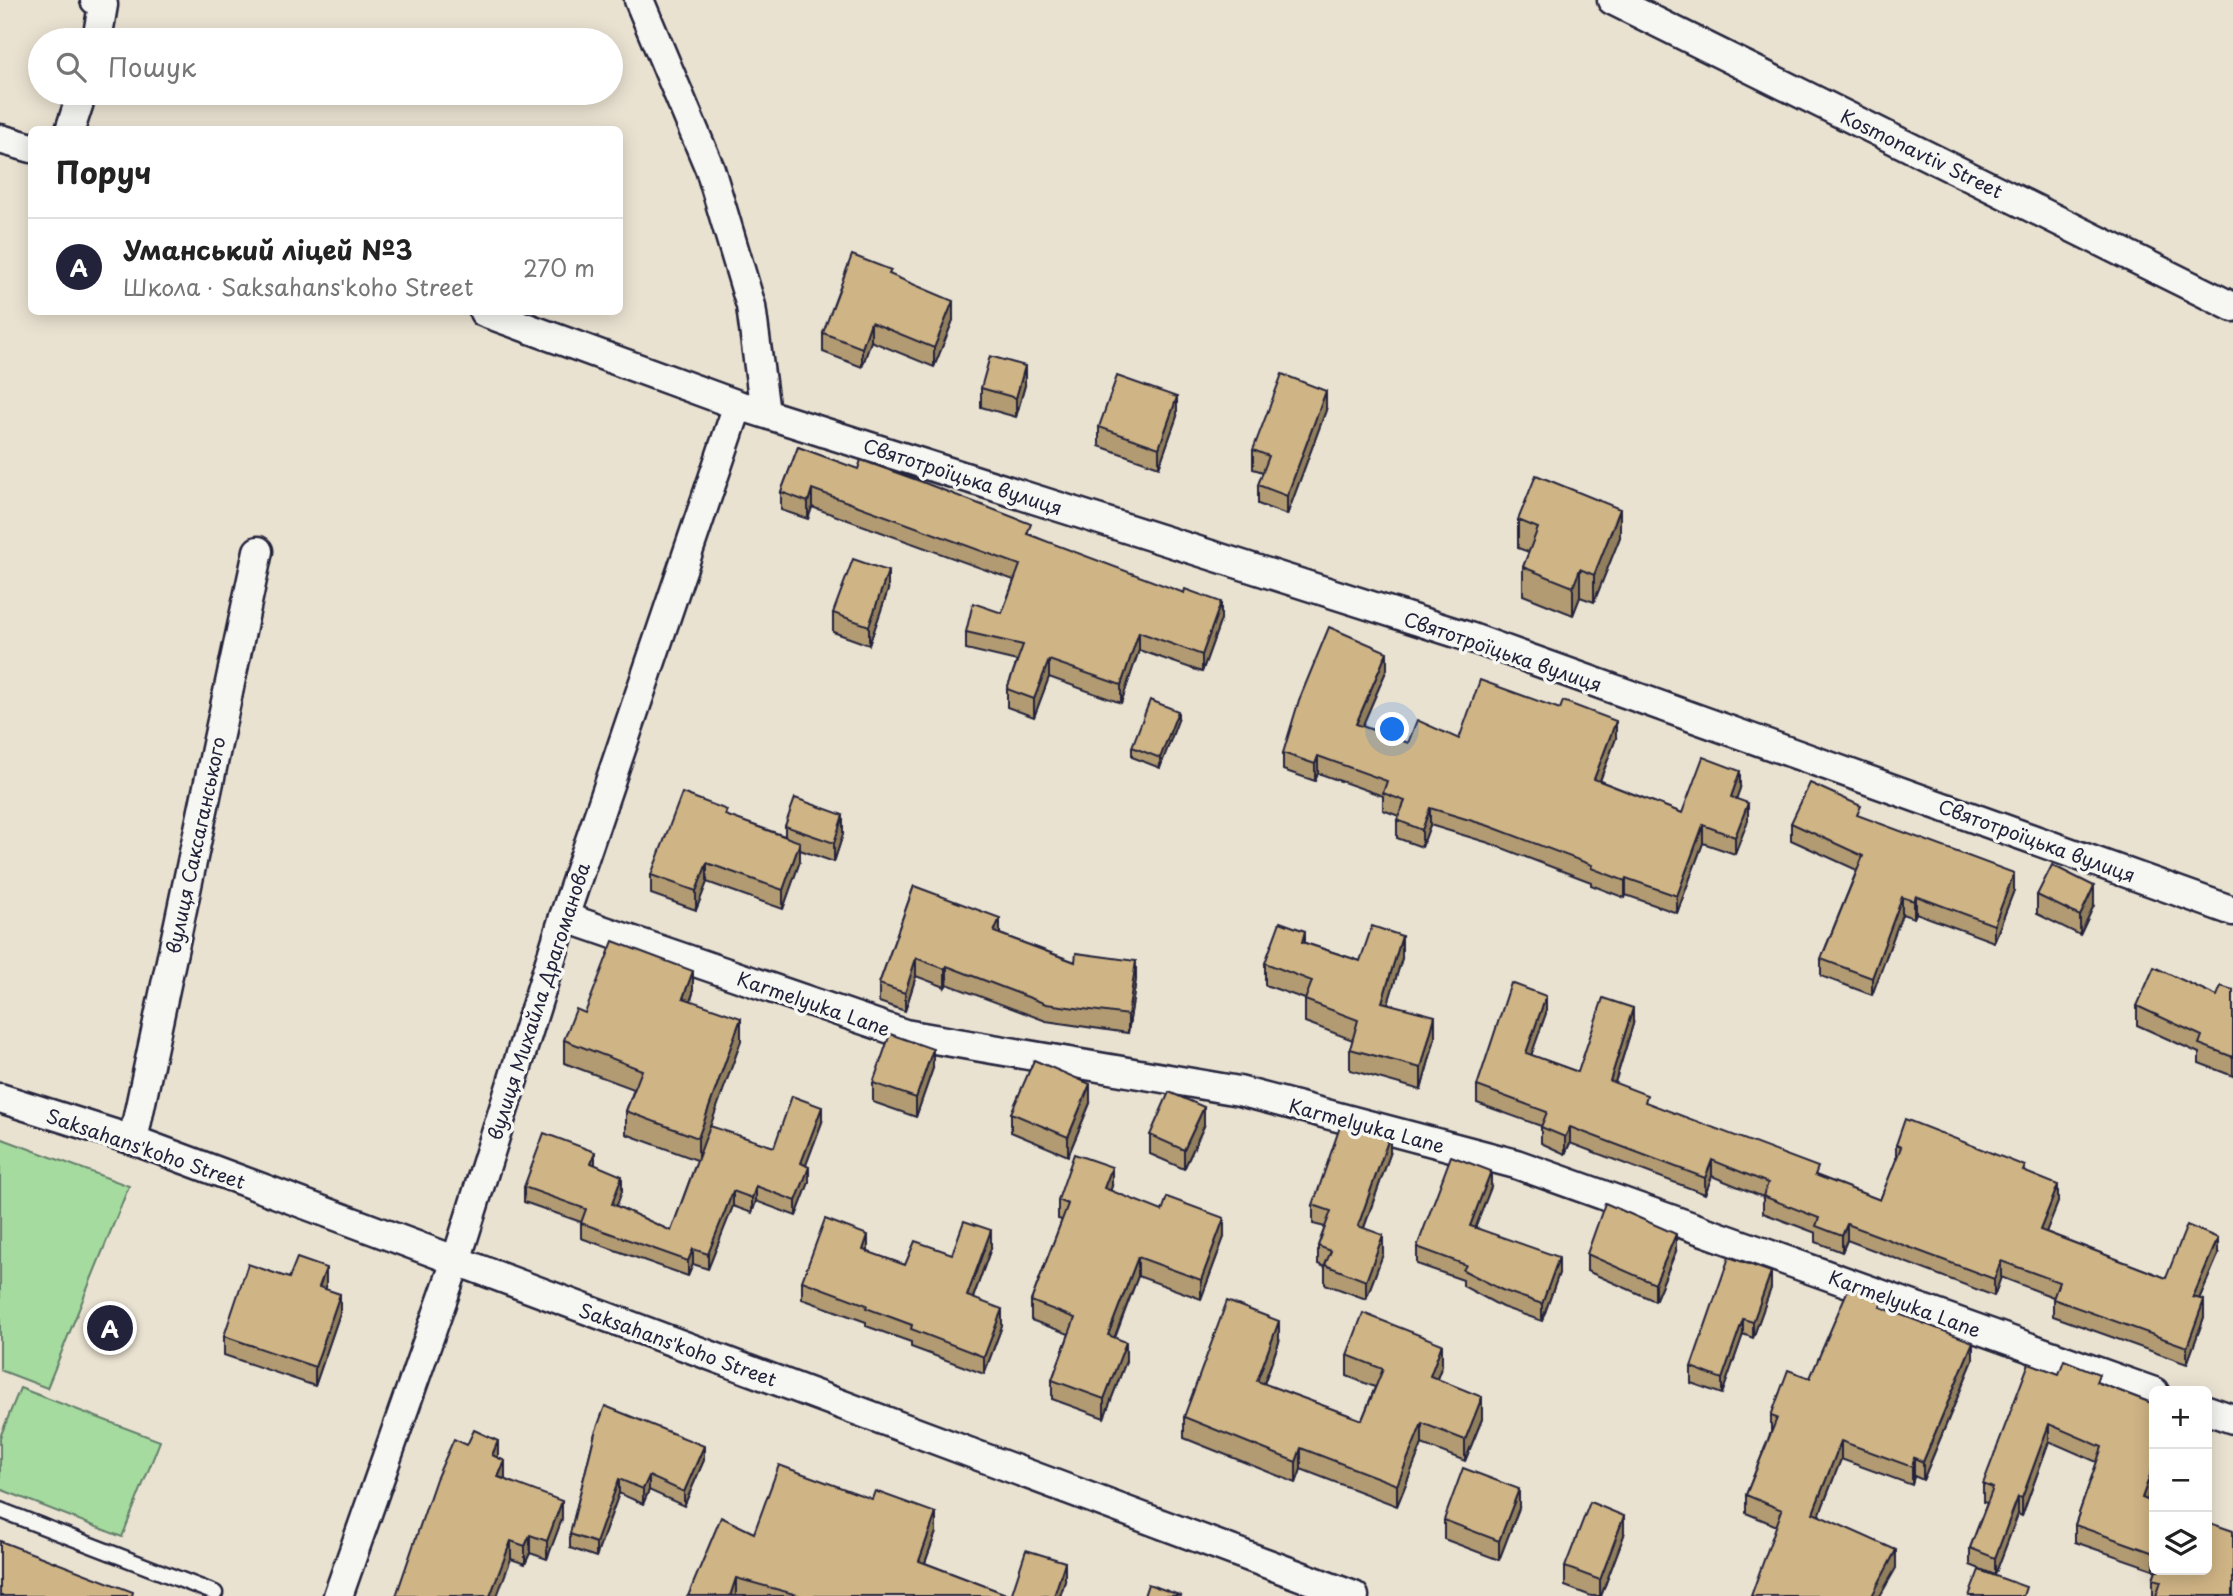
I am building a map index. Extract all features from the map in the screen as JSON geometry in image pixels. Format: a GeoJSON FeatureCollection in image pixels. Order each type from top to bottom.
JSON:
{"type":"FeatureCollection","features":[{"type":"Feature","properties":{"kind":"street"},"geometry":{"type":"LineString","coordinates":[[95,0],[103,5],[98,28]]}},
{"type":"Feature","properties":{"kind":"street"},"geometry":{"type":"LineString","coordinates":[[639,0],[710,169],[751,306],[765,413]]}},
{"type":"Feature","properties":{"kind":"street","name":"Kosmonavtiv Street"},"geometry":{"type":"LineString","coordinates":[[1612,0],[2233,307]]}},
{"type":"Feature","properties":{"kind":"street"},"geometry":{"type":"LineString","coordinates":[[71,126],[78,105]]}},
{"type":"Feature","properties":{"kind":"street"},"geometry":{"type":"LineString","coordinates":[[0,139],[28,147]]}},
{"type":"Feature","properties":{"kind":"street","name":"Святотроїцька вулиця"},"geometry":{"type":"LineString","coordinates":[[492,315],[738,405],[1469,637],[2233,911]]}},
{"type":"Feature","properties":{"kind":"street","name":"вулиця Михайла Драгоманова"},"geometry":{"type":"LineString","coordinates":[[338,1596],[456,1261],[564,917],[738,405]]}},
{"type":"Feature","properties":{"kind":"street","name":"вулиця Саксаганського"},"geometry":{"type":"LineString","coordinates":[[133,1140],[258,551]]}},
{"type":"Feature","properties":{"kind":"street","name":"Karmelyuka Lane"},"geometry":{"type":"LineString","coordinates":[[564,917],[905,1034],[1239,1091],[1516,1164],[2149,1390]]}},
{"type":"Feature","properties":{"kind":"street","name":"Saksahansʹkoho Street"},"geometry":{"type":"LineString","coordinates":[[0,1098],[133,1140],[1354,1596]]}},
{"type":"Feature","properties":{"kind":"street"},"geometry":{"type":"LineString","coordinates":[[2212,1412],[2233,1419]]}},
{"type":"Feature","properties":{"kind":"lane"},"geometry":{"type":"LineString","coordinates":[[0,1510],[215,1593]]}},
{"type":"Feature","properties":{"kind":"green space"},"geometry":{"type":"Polygon","coordinates":[[[0,1138],[129,1186],[47,1388],[0,1370],[0,1138]]]}},
{"type":"Feature","properties":{"kind":"green space"},"geometry":{"type":"Polygon","coordinates":[[[20,1388],[160,1441],[122,1537],[0,1489],[0,1437],[20,1388]]]}},
{"type":"Feature","properties":{"kind":"building"},"geometry":{"type":"Polygon","coordinates":[[[852,255],[891,270],[889,274],[953,301],[934,348],[871,322],[862,348],[823,333],[852,255]]]}},
{"type":"Feature","properties":{"kind":"building"},"geometry":{"type":"Polygon","coordinates":[[[990,356],[1025,366],[1016,398],[981,388],[990,356]]]}},
{"type":"Feature","properties":{"kind":"building"},"geometry":{"type":"Polygon","coordinates":[[[1282,374],[1326,391],[1287,496],[1258,485],[1269,456],[1253,450],[1282,374]]]}},
{"type":"Feature","properties":{"kind":"building"},"geometry":{"type":"Polygon","coordinates":[[[1117,376],[1177,397],[1159,448],[1099,427],[1117,376]]]}},
{"type":"Feature","properties":{"kind":"building"},"geometry":{"type":"Polygon","coordinates":[[[798,447],[858,469],[861,460],[917,480],[1031,524],[1027,534],[1184,593],[1185,589],[1221,602],[1202,655],[1139,632],[1121,685],[1049,660],[1034,699],[1007,689],[1023,645],[966,632],[973,603],[1002,613],[1020,565],[812,489],[808,502],[781,492],[798,447]]]}},
{"type":"Feature","properties":{"kind":"building"},"geometry":{"type":"Polygon","coordinates":[[[1536,475],[1620,509],[1594,575],[1580,569],[1573,587],[1523,567],[1538,528],[1518,520],[1536,475]]]}},
{"type":"Feature","properties":{"kind":"building"},"geometry":{"type":"Polygon","coordinates":[[[853,559],[888,571],[869,626],[833,613],[853,559]]]}},
{"type":"Feature","properties":{"kind":"building"},"geometry":{"type":"Polygon","coordinates":[[[1329,627],[1387,652],[1356,724],[1408,743],[1417,720],[1459,739],[1480,680],[1560,709],[1563,701],[1616,721],[1594,779],[1682,813],[1703,757],[1740,771],[1731,797],[1748,803],[1735,837],[1703,825],[1677,896],[1626,878],[1625,881],[1591,868],[1592,865],[1489,826],[1430,808],[1422,830],[1397,820],[1405,801],[1383,793],[1387,781],[1318,756],[1315,764],[1283,753],[1299,700],[1329,627]]]}},
{"type":"Feature","properties":{"kind":"building"},"geometry":{"type":"Polygon","coordinates":[[[1150,700],[1178,711],[1160,758],[1132,747],[1150,700]]]}},
{"type":"Feature","properties":{"kind":"building"},"geometry":{"type":"Polygon","coordinates":[[[1810,783],[1861,806],[1857,815],[2014,873],[1994,925],[1916,896],[1914,901],[1902,897],[1872,978],[1821,959],[1863,856],[1791,823],[1810,783]]]}},
{"type":"Feature","properties":{"kind":"building"},"geometry":{"type":"Polygon","coordinates":[[[682,793],[727,810],[725,815],[800,842],[783,890],[707,863],[696,891],[651,875],[682,793]]]}},
{"type":"Feature","properties":{"kind":"building"},"geometry":{"type":"Polygon","coordinates":[[[795,798],[843,815],[834,843],[785,826],[795,798]]]}},
{"type":"Feature","properties":{"kind":"building"},"geometry":{"type":"Polygon","coordinates":[[[2052,865],[2094,886],[2080,916],[2037,895],[2052,865]]]}},
{"type":"Feature","properties":{"kind":"building"},"geometry":{"type":"Polygon","coordinates":[[[914,886],[1000,918],[994,932],[1075,962],[1076,953],[1136,961],[1128,1015],[1046,1004],[947,966],[945,969],[916,958],[905,993],[879,984],[914,886]]]}},
{"type":"Feature","properties":{"kind":"building"},"geometry":{"type":"Polygon","coordinates":[[[1280,922],[1305,931],[1302,942],[1360,961],[1372,926],[1402,936],[1382,1002],[1435,1016],[1421,1068],[1350,1049],[1358,1020],[1305,1000],[1312,981],[1265,963],[1280,922]]]}},
{"type":"Feature","properties":{"kind":"building"},"geometry":{"type":"Polygon","coordinates":[[[613,941],[693,971],[683,998],[741,1018],[698,1138],[626,1111],[642,1070],[564,1040],[576,1009],[585,1013],[613,941]]]}},
{"type":"Feature","properties":{"kind":"building"},"geometry":{"type":"Polygon","coordinates":[[[2154,967],[2217,996],[2221,986],[2233,990],[2233,1057],[2199,1044],[2202,1036],[2137,1006],[2154,967]]]}},
{"type":"Feature","properties":{"kind":"building"},"geometry":{"type":"Polygon","coordinates":[[[1511,983],[1546,996],[1526,1053],[1578,1072],[1603,998],[1633,1008],[1610,1081],[1647,1095],[1645,1102],[1818,1167],[1815,1175],[1880,1200],[1901,1147],[1896,1145],[1905,1119],[2025,1166],[2023,1171],[2058,1185],[2040,1230],[2166,1278],[2187,1225],[2218,1238],[2193,1297],[2204,1300],[2187,1347],[2053,1299],[2059,1282],[2001,1261],[1994,1279],[1847,1224],[1842,1236],[1816,1226],[1819,1218],[1763,1196],[1768,1183],[1712,1160],[1705,1178],[1570,1127],[1565,1137],[1541,1127],[1547,1112],[1477,1086],[1511,983]]]}},
{"type":"Feature","properties":{"kind":"building"},"geometry":{"type":"Polygon","coordinates":[[[890,1034],[933,1049],[916,1098],[873,1083],[890,1034]]]}},
{"type":"Feature","properties":{"kind":"building"},"geometry":{"type":"Polygon","coordinates":[[[1034,1060],[1090,1084],[1068,1137],[1011,1113],[1034,1060]]]}},
{"type":"Feature","properties":{"kind":"building"},"geometry":{"type":"Polygon","coordinates":[[[1169,1092],[1204,1107],[1184,1150],[1150,1135],[1169,1092]]]}},
{"type":"Feature","properties":{"kind":"building"},"geometry":{"type":"Polygon","coordinates":[[[792,1096],[822,1107],[801,1163],[809,1167],[796,1201],[756,1186],[752,1198],[733,1191],[708,1254],[693,1249],[688,1261],[581,1223],[586,1209],[524,1187],[544,1133],[595,1152],[591,1163],[622,1176],[612,1204],[671,1231],[710,1126],[774,1147],[792,1096]]]}},
{"type":"Feature","properties":{"kind":"building"},"geometry":{"type":"Polygon","coordinates":[[[1343,1118],[1390,1135],[1358,1226],[1383,1235],[1366,1281],[1325,1265],[1331,1251],[1318,1246],[1331,1211],[1313,1205],[1343,1118]]]}},
{"type":"Feature","properties":{"kind":"building"},"geometry":{"type":"Polygon","coordinates":[[[1074,1154],[1112,1167],[1104,1188],[1162,1211],[1167,1197],[1224,1218],[1201,1280],[1138,1257],[1108,1335],[1126,1342],[1104,1399],[1052,1380],[1075,1318],[1031,1301],[1068,1204],[1058,1200],[1074,1154]]]}},
{"type":"Feature","properties":{"kind":"building"},"geometry":{"type":"Polygon","coordinates":[[[1451,1156],[1491,1171],[1470,1226],[1559,1257],[1542,1304],[1502,1290],[1463,1270],[1466,1265],[1417,1247],[1451,1156]]]}},
{"type":"Feature","properties":{"kind":"building"},"geometry":{"type":"Polygon","coordinates":[[[1605,1203],[1676,1234],[1655,1284],[1587,1254],[1605,1203]]]}},
{"type":"Feature","properties":{"kind":"building"},"geometry":{"type":"Polygon","coordinates":[[[825,1219],[868,1235],[863,1250],[905,1265],[915,1241],[952,1254],[964,1221],[991,1230],[967,1296],[1002,1309],[984,1357],[911,1329],[912,1325],[866,1308],[867,1305],[802,1281],[825,1219]]]}},
{"type":"Feature","properties":{"kind":"building"},"geometry":{"type":"Polygon","coordinates":[[[1729,1257],[1771,1272],[1753,1322],[1743,1319],[1722,1379],[1691,1367],[1729,1257]]]}},
{"type":"Feature","properties":{"kind":"building"},"geometry":{"type":"Polygon","coordinates":[[[297,1258],[326,1268],[319,1287],[340,1294],[315,1367],[224,1336],[248,1264],[289,1278],[297,1258]]]}},
{"type":"Feature","properties":{"kind":"building"},"geometry":{"type":"Polygon","coordinates":[[[1849,1287],[1882,1302],[1880,1307],[1973,1342],[1923,1462],[1914,1458],[1912,1467],[1841,1441],[1813,1513],[1896,1550],[1872,1596],[1751,1596],[1782,1510],[1746,1495],[1777,1418],[1771,1416],[1788,1370],[1810,1378],[1849,1287]]]}},
{"type":"Feature","properties":{"kind":"building"},"geometry":{"type":"Polygon","coordinates":[[[1227,1301],[1279,1321],[1257,1381],[1362,1420],[1383,1369],[1347,1355],[1363,1313],[1442,1344],[1430,1376],[1482,1397],[1465,1440],[1422,1423],[1397,1485],[1301,1448],[1296,1462],[1184,1417],[1227,1301]]]}},
{"type":"Feature","properties":{"kind":"building"},"geometry":{"type":"Polygon","coordinates":[[[2064,1360],[2099,1374],[2096,1382],[2149,1402],[2149,1478],[2142,1498],[2149,1501],[2149,1551],[2075,1525],[2102,1447],[2049,1424],[2022,1498],[2018,1497],[1995,1558],[1970,1548],[1993,1488],[1983,1484],[2029,1363],[2059,1374],[2064,1360]]]}},
{"type":"Feature","properties":{"kind":"building"},"geometry":{"type":"Polygon","coordinates":[[[605,1406],[704,1446],[684,1492],[649,1476],[643,1489],[619,1479],[596,1543],[570,1534],[595,1433],[605,1406]]]}},
{"type":"Feature","properties":{"kind":"building"},"geometry":{"type":"Polygon","coordinates":[[[474,1430],[498,1441],[492,1455],[505,1461],[498,1477],[562,1501],[547,1541],[530,1535],[525,1546],[511,1541],[490,1596],[396,1596],[436,1479],[454,1439],[467,1445],[474,1430]]]}},
{"type":"Feature","properties":{"kind":"building"},"geometry":{"type":"Polygon","coordinates":[[[779,1465],[872,1499],[875,1491],[936,1513],[919,1561],[1011,1596],[801,1596],[736,1578],[730,1596],[688,1596],[721,1517],[754,1533],[779,1465]]]}},
{"type":"Feature","properties":{"kind":"building"},"geometry":{"type":"Polygon","coordinates":[[[1463,1468],[1519,1489],[1499,1541],[1444,1520],[1463,1468]]]}},
{"type":"Feature","properties":{"kind":"building"},"geometry":{"type":"Polygon","coordinates":[[[1590,1502],[1624,1516],[1600,1580],[1565,1567],[1590,1502]]]}},
{"type":"Feature","properties":{"kind":"building"},"geometry":{"type":"Polygon","coordinates":[[[2212,1524],[2233,1531],[2233,1596],[2156,1596],[2161,1581],[2153,1579],[2154,1575],[2212,1575],[2212,1524]]]}},
{"type":"Feature","properties":{"kind":"building"},"geometry":{"type":"Polygon","coordinates":[[[0,1541],[133,1592],[132,1596],[0,1596],[0,1541]]]}},
{"type":"Feature","properties":{"kind":"building"},"geometry":{"type":"Polygon","coordinates":[[[1026,1550],[1065,1562],[1054,1596],[1011,1596],[1026,1550]]]}},
{"type":"Feature","properties":{"kind":"building"},"geometry":{"type":"Polygon","coordinates":[[[1979,1570],[2026,1587],[2023,1596],[1969,1596],[1979,1570]]]}},
{"type":"Feature","properties":{"kind":"building"},"geometry":{"type":"Polygon","coordinates":[[[1148,1584],[1182,1596],[1144,1596],[1148,1584]]]}},
{"type":"Feature","properties":{"kind":"place","name":"Уманський ліцей №3"},"geometry":{"type":"Point","coordinates":[110,1328]}}]}
